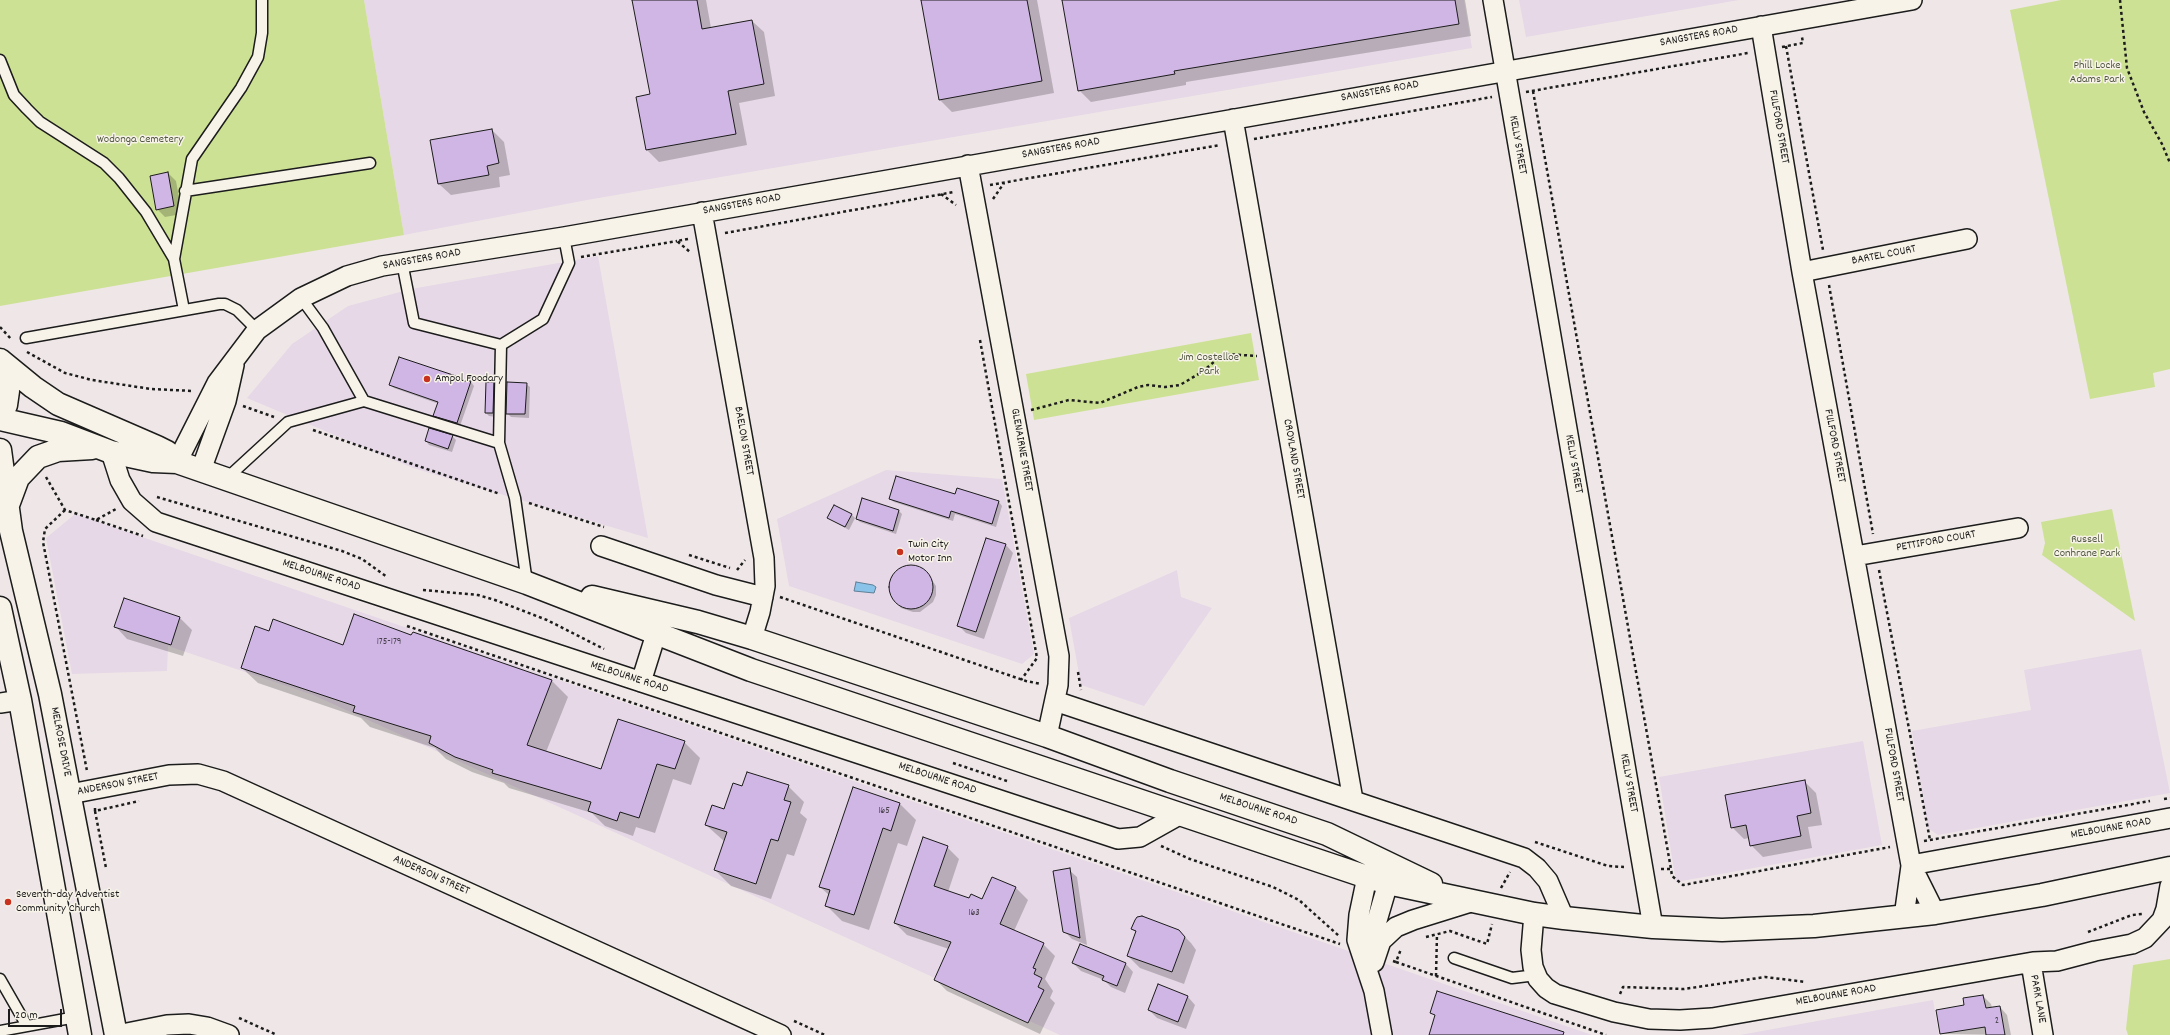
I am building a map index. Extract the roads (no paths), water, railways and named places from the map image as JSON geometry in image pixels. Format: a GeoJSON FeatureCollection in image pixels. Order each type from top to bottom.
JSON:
{"type":"FeatureCollection","features":[{"type":"Feature","properties":{"kind":"main road","name":"MELBOURNE ROAD"},"geometry":{"type":"LineString","coordinates":[[0,361],[33,387],[58,404],[158,446],[167,452],[177,462]]}},
{"type":"Feature","properties":{"kind":"main road"},"geometry":{"type":"LineString","coordinates":[[0,361],[6,375],[8,390],[6,404],[0,419]]}},
{"type":"Feature","properties":{"kind":"main road","name":"MELBOURNE ROAD"},"geometry":{"type":"LineString","coordinates":[[0,419],[61,433],[104,449],[153,461],[177,462],[201,470],[526,583],[751,670],[1367,877],[1388,883],[1534,914],[1653,927],[1737,929],[1814,926],[1936,913],[2042,895],[2170,868]]}},
{"type":"Feature","properties":{"kind":"main road"},"geometry":{"type":"LineString","coordinates":[[7,508],[18,478],[38,457],[58,450],[104,449]]}},
{"type":"Feature","properties":{"kind":"main road","name":"MELROSE DRIVE"},"geometry":{"type":"LineString","coordinates":[[0,450],[7,508],[50,694],[117,1035]]}},
{"type":"Feature","properties":{"kind":"main road","name":"MELBOURNE ROAD"},"geometry":{"type":"LineString","coordinates":[[526,583],[652,611],[752,638],[1048,736],[1170,781],[1315,830],[1464,898]]}},
{"type":"Feature","properties":{"kind":"main road"},"geometry":{"type":"LineString","coordinates":[[0,608],[10,701],[37,800],[78,1026]]}},
{"type":"Feature","properties":{"kind":"main road","name":"BAELON STREET"},"geometry":{"type":"LineString","coordinates":[[751,670],[752,638]]}},
{"type":"Feature","properties":{"kind":"main road"},"geometry":{"type":"LineString","coordinates":[[10,701],[50,694]]}},
{"type":"Feature","properties":{"kind":"main road"},"geometry":{"type":"LineString","coordinates":[[1170,781],[1172,811]]}},
{"type":"Feature","properties":{"kind":"main road"},"geometry":{"type":"LineString","coordinates":[[37,800],[70,794]]}},
{"type":"Feature","properties":{"kind":"main road"},"geometry":{"type":"LineString","coordinates":[[1367,877],[1386,862]]}},
{"type":"Feature","properties":{"kind":"main road"},"geometry":{"type":"LineString","coordinates":[[1386,862],[1388,883]]}},
{"type":"Feature","properties":{"kind":"street","name":"KELLY STREET"},"geometry":{"type":"LineString","coordinates":[[1493,0],[1653,927]]}},
{"type":"Feature","properties":{"kind":"street","name":"SANGSTERS ROAD"},"geometry":{"type":"LineString","coordinates":[[177,462],[217,383],[257,330],[301,298],[347,276],[402,262],[564,237],[1504,70],[1912,0]]}},
{"type":"Feature","properties":{"kind":"street","name":"FULFORD STREET"},"geometry":{"type":"LineString","coordinates":[[1761,26],[1802,272],[1911,865],[1936,913]]}},
{"type":"Feature","properties":{"kind":"street","name":"CROYLAND STREET"},"geometry":{"type":"LineString","coordinates":[[1233,119],[1353,800]]}},
{"type":"Feature","properties":{"kind":"street","name":"GLENAIRNE STREET"},"geometry":{"type":"LineString","coordinates":[[968,165],[1059,656],[1058,685],[1048,736]]}},
{"type":"Feature","properties":{"kind":"street","name":"BAELON STREET"},"geometry":{"type":"LineString","coordinates":[[702,212],[761,540],[765,577],[763,598],[752,638]]}},
{"type":"Feature","properties":{"kind":"street","name":"BARTEL COURT"},"geometry":{"type":"LineString","coordinates":[[1802,272],[1967,239]]}},
{"type":"Feature","properties":{"kind":"street","name":"SANGSTERS ROAD"},"geometry":{"type":"LineString","coordinates":[[201,470],[226,401],[236,356]]}},
{"type":"Feature","properties":{"kind":"street","name":"MELBOURNE ROAD"},"geometry":{"type":"LineString","coordinates":[[104,449],[132,501],[156,522],[1118,839],[1140,837],[1172,811]]}},
{"type":"Feature","properties":{"kind":"street","name":"PETTIFORD COURT"},"geometry":{"type":"LineString","coordinates":[[1855,556],[2018,528]]}},
{"type":"Feature","properties":{"kind":"street"},"geometry":{"type":"LineString","coordinates":[[601,546],[723,587],[763,598]]}},
{"type":"Feature","properties":{"kind":"street"},"geometry":{"type":"LineString","coordinates":[[641,682],[656,634]]}},
{"type":"Feature","properties":{"kind":"street"},"geometry":{"type":"LineString","coordinates":[[1055,701],[1524,858],[1537,868],[1548,881],[1564,918]]}},
{"type":"Feature","properties":{"kind":"street","name":"ANDERSON STREET"},"geometry":{"type":"LineString","coordinates":[[70,794],[169,775],[198,774],[223,781],[781,1035]]}},
{"type":"Feature","properties":{"kind":"street","name":"MELBOURNE ROAD"},"geometry":{"type":"LineString","coordinates":[[1911,865],[2170,818]]}},
{"type":"Feature","properties":{"kind":"street","name":"FULFORD STREET"},"geometry":{"type":"LineString","coordinates":[[1904,917],[1911,865]]}},
{"type":"Feature","properties":{"kind":"street"},"geometry":{"type":"LineString","coordinates":[[1367,877],[1359,915],[1357,936],[1360,950],[1374,991],[1382,1035]]}},
{"type":"Feature","properties":{"kind":"street"},"geometry":{"type":"LineString","coordinates":[[1374,991],[1376,924],[1388,883]]}},
{"type":"Feature","properties":{"kind":"street","name":"MELBOURNE ROAD"},"geometry":{"type":"LineString","coordinates":[[1536,975],[1542,984],[1555,994],[1614,1012],[1657,1020],[1712,1018],[2031,963],[2057,961],[2095,951],[2136,943],[2146,938],[2161,922],[2165,913],[2170,886]]}},
{"type":"Feature","properties":{"kind":"street"},"geometry":{"type":"LineString","coordinates":[[1374,962],[1381,941],[1396,927],[1464,898]]}},
{"type":"Feature","properties":{"kind":"street"},"geometry":{"type":"LineString","coordinates":[[1534,914],[1531,950],[1536,975]]}},
{"type":"Feature","properties":{"kind":"street","name":"PARK LANE"},"geometry":{"type":"LineString","coordinates":[[2031,963],[2043,1035]]}},
{"type":"Feature","properties":{"kind":"street"},"geometry":{"type":"LineString","coordinates":[[117,1035],[167,1026],[189,1024],[207,1027],[229,1035]]}},
{"type":"Feature","properties":{"kind":"lane"},"geometry":{"type":"LineString","coordinates":[[174,259],[189,166],[195,153],[241,88],[258,57],[261,39],[262,0]]}},
{"type":"Feature","properties":{"kind":"lane"},"geometry":{"type":"LineString","coordinates":[[0,60],[14,94],[40,122],[104,163],[119,178],[153,222],[174,259],[184,310]]}},
{"type":"Feature","properties":{"kind":"lane"},"geometry":{"type":"LineString","coordinates":[[185,191],[370,163]]}},
{"type":"Feature","properties":{"kind":"lane"},"geometry":{"type":"LineString","coordinates":[[402,262],[414,323],[501,345],[543,319],[569,263],[564,237]]}},
{"type":"Feature","properties":{"kind":"lane"},"geometry":{"type":"LineString","coordinates":[[301,298],[323,328],[364,401]]}},
{"type":"Feature","properties":{"kind":"lane"},"geometry":{"type":"LineString","coordinates":[[26,338],[225,304],[236,310],[257,330]]}},
{"type":"Feature","properties":{"kind":"lane"},"geometry":{"type":"LineString","coordinates":[[501,345],[499,443],[515,498],[526,583]]}},
{"type":"Feature","properties":{"kind":"lane"},"geometry":{"type":"LineString","coordinates":[[226,479],[288,422],[364,401],[499,443]]}},
{"type":"Feature","properties":{"kind":"lane"},"geometry":{"type":"LineString","coordinates":[[1454,958],[1512,978],[1536,975]]}},
{"type":"Feature","properties":{"kind":"lane"},"geometry":{"type":"LineString","coordinates":[[0,979],[27,1026]]}},
{"type":"Feature","properties":{"kind":"lane"},"geometry":{"type":"LineString","coordinates":[[0,1031],[27,1026],[78,1026]]}},
{"type":"Feature","properties":{"kind":"water"},"geometry":{"type":"Polygon","coordinates":[[[856,582],[873,585],[876,587],[874,593],[854,591],[856,582]]]}},
{"type":"Feature","properties":{"kind":"place","name":"Ampol Foodary"},"geometry":{"type":"Point","coordinates":[427,379]}},
{"type":"Feature","properties":{"kind":"place","name":"Twin City Motor Inn"},"geometry":{"type":"Point","coordinates":[900,552]}},
{"type":"Feature","properties":{"kind":"place","name":"Seventh-day Adventist Community Church"},"geometry":{"type":"Point","coordinates":[8,902]}},
{"type":"Feature","properties":{"kind":"park label","name":"Phill Locke Adams Park"},"geometry":{"type":"Point","coordinates":[2097,73]}},
{"type":"Feature","properties":{"kind":"park label","name":"Wodonga Cemetery"},"geometry":{"type":"Point","coordinates":[140,140]}},
{"type":"Feature","properties":{"kind":"park label","name":"Jim Costelloe Park"},"geometry":{"type":"Point","coordinates":[1209,365]}},
{"type":"Feature","properties":{"kind":"park label","name":"Russell Conhrane Park"},"geometry":{"type":"Point","coordinates":[2087,547]}}]}
